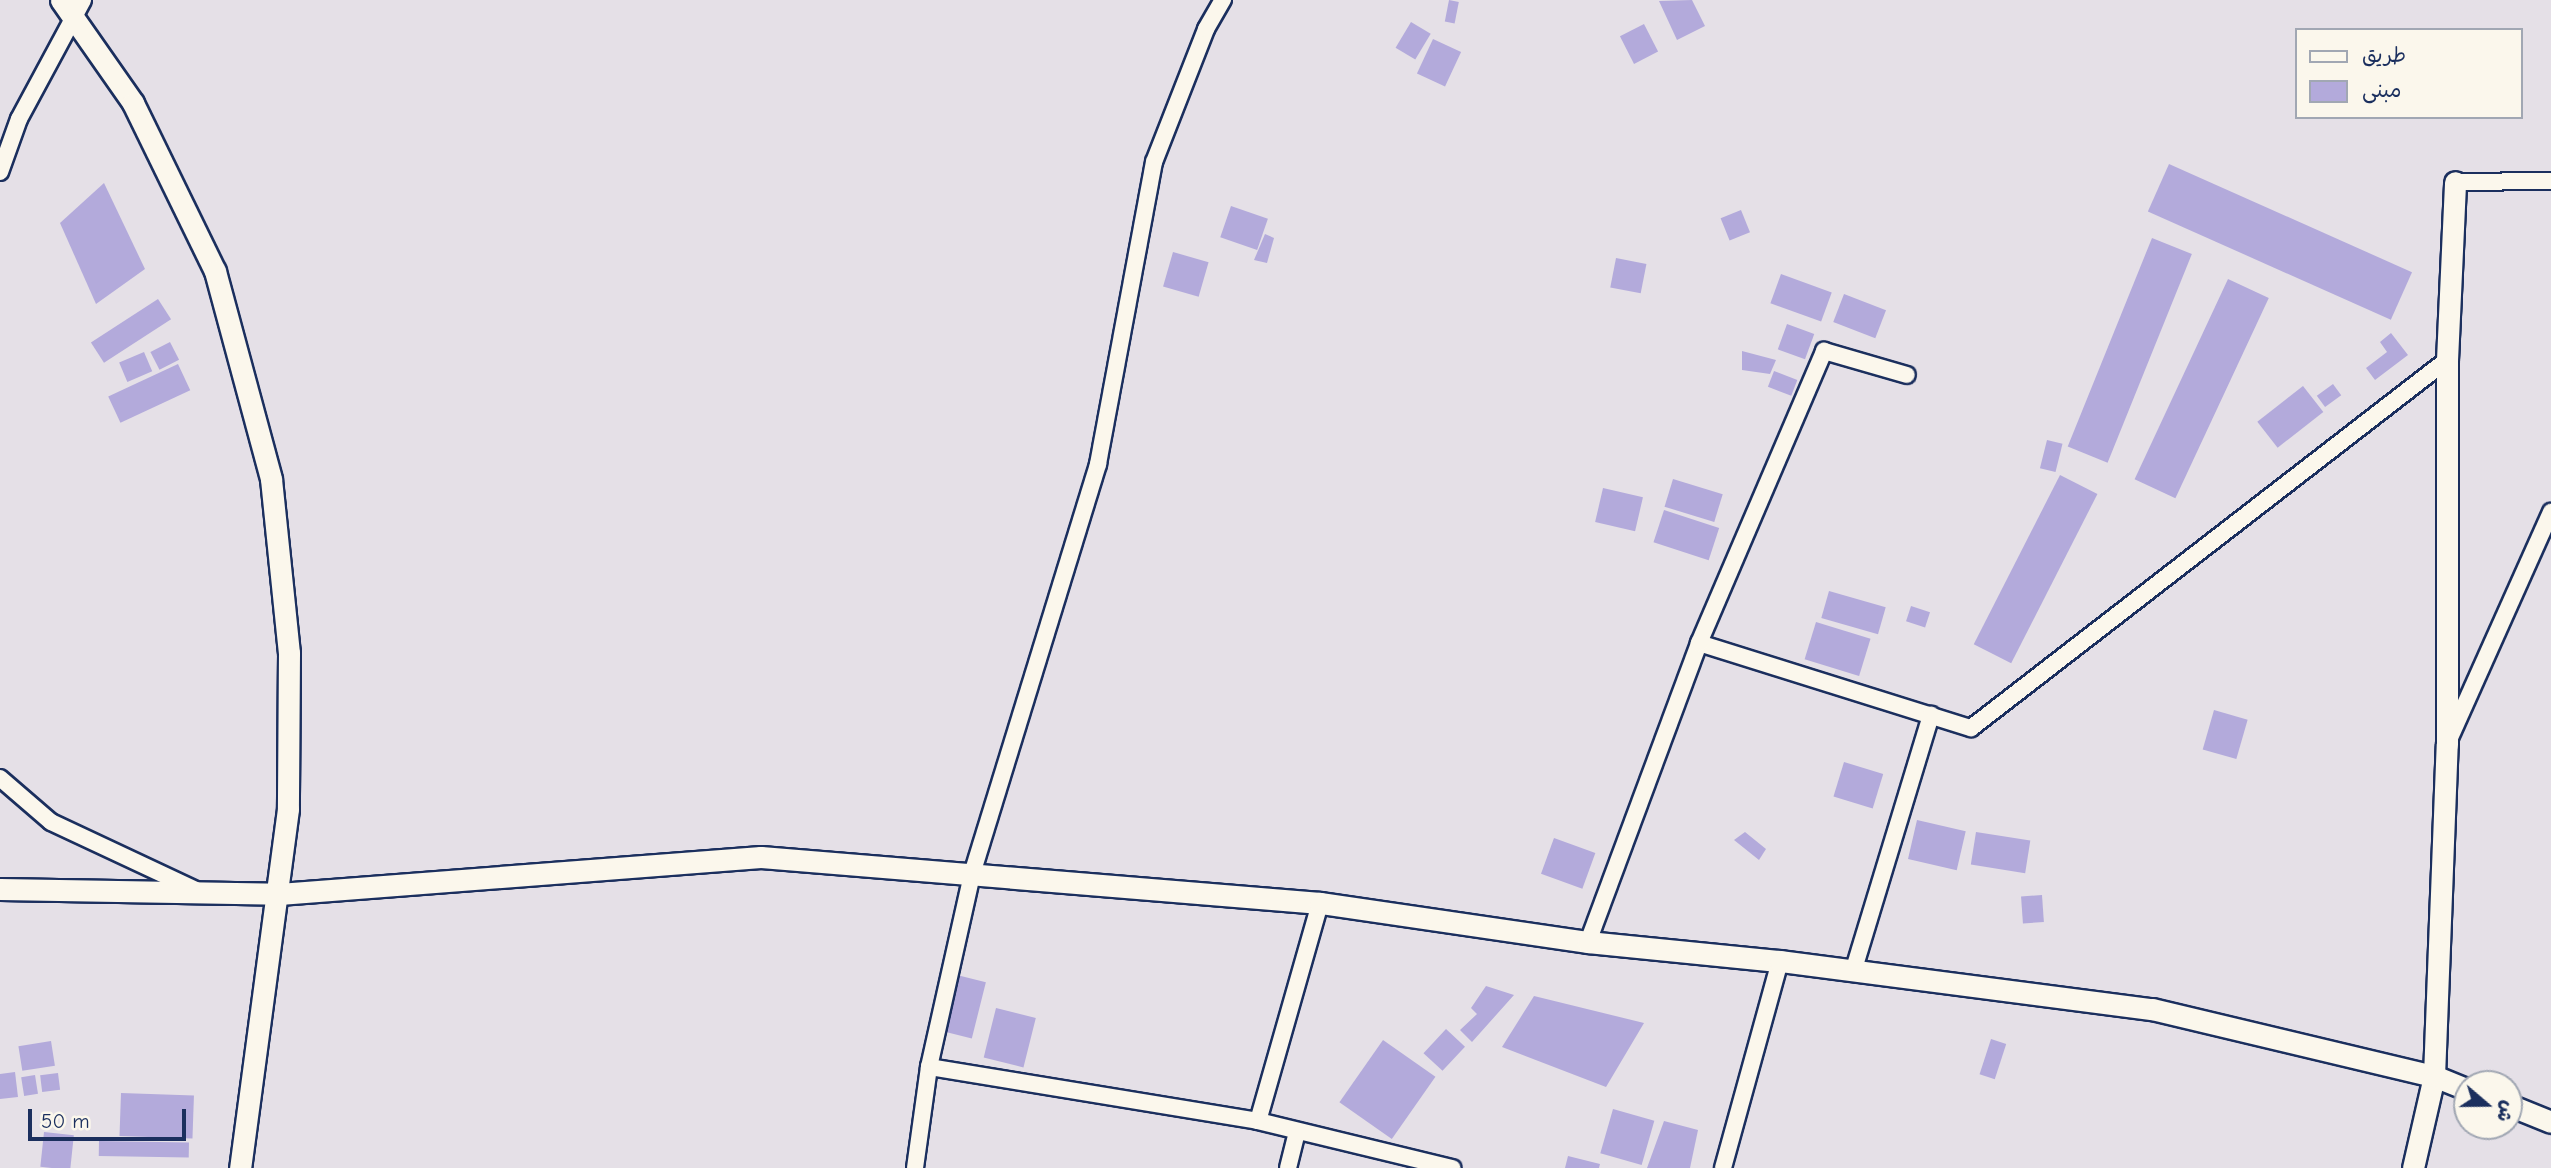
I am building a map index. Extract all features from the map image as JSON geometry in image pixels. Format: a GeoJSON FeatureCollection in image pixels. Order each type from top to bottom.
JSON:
{"type":"FeatureCollection","features":[{"type":"Feature","properties":{"kind":"street"},"geometry":{"type":"LineString","coordinates":[[61,0],[78,9],[133,103],[215,271],[271,480],[289,653],[288,809],[279,894],[240,1168]]}},
{"type":"Feature","properties":{"kind":"street"},"geometry":{"type":"LineString","coordinates":[[915,1168],[929,1067],[972,874],[1098,464],[1154,162],[1206,29],[1223,0]]}},
{"type":"Feature","properties":{"kind":"street"},"geometry":{"type":"LineString","coordinates":[[0,172],[19,119],[78,9]]}},
{"type":"Feature","properties":{"kind":"street"},"geometry":{"type":"LineString","coordinates":[[2413,1168],[2434,1076],[2447,744],[2447,360],[2455,182],[2551,181]]}},
{"type":"Feature","properties":{"kind":"street"},"geometry":{"type":"LineString","coordinates":[[1588,942],[1699,643],[1824,351],[1907,375]]}},
{"type":"Feature","properties":{"kind":"street"},"geometry":{"type":"LineString","coordinates":[[1699,643],[1971,728],[2447,360]]}},
{"type":"Feature","properties":{"kind":"street"},"geometry":{"type":"LineString","coordinates":[[2447,744],[2551,512]]}},
{"type":"Feature","properties":{"kind":"street"},"geometry":{"type":"LineString","coordinates":[[1853,972],[1931,715]]}},
{"type":"Feature","properties":{"kind":"street"},"geometry":{"type":"LineString","coordinates":[[0,778],[51,822],[198,891]]}},
{"type":"Feature","properties":{"kind":"street"},"geometry":{"type":"LineString","coordinates":[[0,889],[279,894],[761,856],[1320,903],[1588,942],[1780,961],[2152,1009],[2434,1076],[2453,1083]]}},
{"type":"Feature","properties":{"kind":"street"},"geometry":{"type":"LineString","coordinates":[[1258,1121],[1320,903]]}},
{"type":"Feature","properties":{"kind":"street"},"geometry":{"type":"LineString","coordinates":[[1723,1168],[1780,961]]}},
{"type":"Feature","properties":{"kind":"street"},"geometry":{"type":"LineString","coordinates":[[929,1067],[1258,1121],[1452,1168]]}},
{"type":"Feature","properties":{"kind":"street"},"geometry":{"type":"LineString","coordinates":[[2523,1111],[2551,1122]]}},
{"type":"Feature","properties":{"kind":"street"},"geometry":{"type":"LineString","coordinates":[[1288,1168],[1297,1132]]}},
{"type":"Feature","properties":{"kind":"building"},"geometry":{"type":"Polygon","coordinates":[[[1449,0],[1459,2],[1455,24],[1445,22],[1449,0]]]}},
{"type":"Feature","properties":{"kind":"building"},"geometry":{"type":"Polygon","coordinates":[[[1692,0],[1705,26],[1677,40],[1659,1],[1692,0]]]}},
{"type":"Feature","properties":{"kind":"building"},"geometry":{"type":"Polygon","coordinates":[[[1411,22],[1431,34],[1415,60],[1396,48],[1411,22]]]}},
{"type":"Feature","properties":{"kind":"building"},"geometry":{"type":"Polygon","coordinates":[[[1644,24],[1658,52],[1634,64],[1620,36],[1644,24]]]}},
{"type":"Feature","properties":{"kind":"building"},"geometry":{"type":"Polygon","coordinates":[[[1433,39],[1461,52],[1445,87],[1417,73],[1433,39]]]}},
{"type":"Feature","properties":{"kind":"building"},"geometry":{"type":"Polygon","coordinates":[[[2169,164],[2412,272],[2391,320],[2148,212],[2169,164]]]}},
{"type":"Feature","properties":{"kind":"building"},"geometry":{"type":"Polygon","coordinates":[[[104,183],[145,269],[96,304],[60,223],[104,183]]]}},
{"type":"Feature","properties":{"kind":"building"},"geometry":{"type":"Polygon","coordinates":[[[1231,206],[1268,219],[1257,250],[1220,237],[1231,206]]]}},
{"type":"Feature","properties":{"kind":"building"},"geometry":{"type":"Polygon","coordinates":[[[1741,210],[1750,232],[1730,240],[1721,218],[1741,210]]]}},
{"type":"Feature","properties":{"kind":"building"},"geometry":{"type":"Polygon","coordinates":[[[1265,234],[1274,238],[1267,263],[1254,260],[1265,234]]]}},
{"type":"Feature","properties":{"kind":"building"},"geometry":{"type":"Polygon","coordinates":[[[2152,238],[2192,254],[2108,463],[2068,447],[2152,238]]]}},
{"type":"Feature","properties":{"kind":"building"},"geometry":{"type":"Polygon","coordinates":[[[1173,252],[1209,262],[1199,297],[1163,287],[1173,252]]]}},
{"type":"Feature","properties":{"kind":"building"},"geometry":{"type":"Polygon","coordinates":[[[1616,258],[1646,264],[1641,293],[1610,287],[1616,258]]]}},
{"type":"Feature","properties":{"kind":"building"},"geometry":{"type":"Polygon","coordinates":[[[1781,274],[1832,292],[1821,322],[1770,303],[1781,274]]]}},
{"type":"Feature","properties":{"kind":"building"},"geometry":{"type":"Polygon","coordinates":[[[2228,279],[2269,298],[2175,498],[2135,479],[2228,279]]]}},
{"type":"Feature","properties":{"kind":"building"},"geometry":{"type":"Polygon","coordinates":[[[1844,294],[1886,310],[1875,338],[1833,322],[1844,294]]]}},
{"type":"Feature","properties":{"kind":"building"},"geometry":{"type":"Polygon","coordinates":[[[158,299],[171,319],[104,363],[91,343],[158,299]]]}},
{"type":"Feature","properties":{"kind":"building"},"geometry":{"type":"Polygon","coordinates":[[[1787,324],[1814,334],[1805,359],[1778,349],[1787,324]]]}},
{"type":"Feature","properties":{"kind":"building"},"geometry":{"type":"Polygon","coordinates":[[[2391,333],[2408,355],[2375,380],[2366,368],[2387,352],[2380,342],[2391,333]]]}},
{"type":"Feature","properties":{"kind":"building"},"geometry":{"type":"Polygon","coordinates":[[[170,342],[179,360],[159,370],[150,352],[170,342]]]}},
{"type":"Feature","properties":{"kind":"building"},"geometry":{"type":"Polygon","coordinates":[[[1742,351],[1776,360],[1770,374],[1742,370],[1742,351]]]}},
{"type":"Feature","properties":{"kind":"building"},"geometry":{"type":"Polygon","coordinates":[[[144,352],[152,371],[127,382],[119,363],[144,352]]]}},
{"type":"Feature","properties":{"kind":"building"},"geometry":{"type":"Polygon","coordinates":[[[178,364],[190,390],[120,423],[108,397],[178,364]]]}},
{"type":"Feature","properties":{"kind":"building"},"geometry":{"type":"Polygon","coordinates":[[[1774,371],[1797,380],[1791,396],[1768,387],[1774,371]]]}},
{"type":"Feature","properties":{"kind":"building"},"geometry":{"type":"Polygon","coordinates":[[[2333,384],[2341,395],[2325,407],[2317,396],[2333,384]]]}},
{"type":"Feature","properties":{"kind":"building"},"geometry":{"type":"Polygon","coordinates":[[[2303,386],[2323,412],[2278,448],[2257,422],[2303,386]]]}},
{"type":"Feature","properties":{"kind":"building"},"geometry":{"type":"Polygon","coordinates":[[[2047,440],[2063,444],[2056,472],[2040,468],[2047,440]]]}},
{"type":"Feature","properties":{"kind":"building"},"geometry":{"type":"Polygon","coordinates":[[[2060,475],[2097,494],[2011,663],[1974,644],[2060,475]]]}},
{"type":"Feature","properties":{"kind":"building"},"geometry":{"type":"Polygon","coordinates":[[[1673,479],[1723,494],[1714,522],[1665,507],[1673,479]]]}},
{"type":"Feature","properties":{"kind":"building"},"geometry":{"type":"Polygon","coordinates":[[[1603,488],[1643,497],[1635,531],[1595,522],[1603,488]]]}},
{"type":"Feature","properties":{"kind":"building"},"geometry":{"type":"Polygon","coordinates":[[[1664,510],[1719,528],[1709,560],[1653,542],[1664,510]]]}},
{"type":"Feature","properties":{"kind":"building"},"geometry":{"type":"Polygon","coordinates":[[[1829,591],[1886,607],[1878,634],[1821,618],[1829,591]]]}},
{"type":"Feature","properties":{"kind":"building"},"geometry":{"type":"Polygon","coordinates":[[[1911,606],[1930,612],[1925,627],[1906,621],[1911,606]]]}},
{"type":"Feature","properties":{"kind":"building"},"geometry":{"type":"Polygon","coordinates":[[[1816,622],[1871,639],[1859,676],[1805,659],[1816,622]]]}},
{"type":"Feature","properties":{"kind":"building"},"geometry":{"type":"Polygon","coordinates":[[[2214,710],[2248,720],[2236,759],[2203,749],[2214,710]]]}},
{"type":"Feature","properties":{"kind":"building"},"geometry":{"type":"Polygon","coordinates":[[[1844,762],[1883,774],[1873,808],[1833,796],[1844,762]]]}},
{"type":"Feature","properties":{"kind":"building"},"geometry":{"type":"Polygon","coordinates":[[[1917,820],[1966,831],[1957,870],[1908,859],[1917,820]]]}},
{"type":"Feature","properties":{"kind":"building"},"geometry":{"type":"Polygon","coordinates":[[[1745,832],[1766,849],[1759,860],[1734,840],[1745,832]]]}},
{"type":"Feature","properties":{"kind":"building"},"geometry":{"type":"Polygon","coordinates":[[[1976,832],[2030,841],[2025,873],[1971,865],[1976,832]]]}},
{"type":"Feature","properties":{"kind":"building"},"geometry":{"type":"Polygon","coordinates":[[[1554,838],[1595,853],[1582,889],[1541,874],[1554,838]]]}},
{"type":"Feature","properties":{"kind":"building"},"geometry":{"type":"Polygon","coordinates":[[[2042,895],[2044,922],[2023,923],[2021,896],[2042,895]]]}},
{"type":"Feature","properties":{"kind":"building"},"geometry":{"type":"Polygon","coordinates":[[[949,973],[986,982],[972,1038],[935,1029],[949,973]]]}},
{"type":"Feature","properties":{"kind":"building"},"geometry":{"type":"Polygon","coordinates":[[[1486,986],[1514,995],[1472,1042],[1460,1030],[1477,1014],[1471,1008],[1486,986]]]}},
{"type":"Feature","properties":{"kind":"building"},"geometry":{"type":"Polygon","coordinates":[[[1534,996],[1644,1023],[1606,1087],[1502,1047],[1534,996]]]}},
{"type":"Feature","properties":{"kind":"building"},"geometry":{"type":"Polygon","coordinates":[[[996,1008],[1036,1018],[1023,1067],[984,1057],[996,1008]]]}},
{"type":"Feature","properties":{"kind":"building"},"geometry":{"type":"Polygon","coordinates":[[[1446,1029],[1465,1047],[1443,1071],[1423,1053],[1446,1029]]]}},
{"type":"Feature","properties":{"kind":"building"},"geometry":{"type":"Polygon","coordinates":[[[1991,1039],[2006,1044],[1995,1079],[1980,1074],[1991,1039]]]}},
{"type":"Feature","properties":{"kind":"building"},"geometry":{"type":"Polygon","coordinates":[[[1383,1040],[1435,1077],[1392,1139],[1339,1102],[1383,1040]]]}},
{"type":"Feature","properties":{"kind":"building"},"geometry":{"type":"Polygon","coordinates":[[[51,1041],[55,1066],[22,1071],[18,1046],[51,1041]]]}},
{"type":"Feature","properties":{"kind":"building"},"geometry":{"type":"Polygon","coordinates":[[[15,1072],[18,1097],[0,1099],[0,1074],[15,1072]]]}},
{"type":"Feature","properties":{"kind":"building"},"geometry":{"type":"Polygon","coordinates":[[[58,1073],[60,1090],[42,1092],[40,1075],[58,1073]]]}},
{"type":"Feature","properties":{"kind":"building"},"geometry":{"type":"Polygon","coordinates":[[[35,1075],[38,1094],[24,1096],[21,1077],[35,1075]]]}},
{"type":"Feature","properties":{"kind":"building"},"geometry":{"type":"Polygon","coordinates":[[[121,1093],[194,1096],[192,1139],[119,1136],[121,1093]]]}},
{"type":"Feature","properties":{"kind":"building"},"geometry":{"type":"Polygon","coordinates":[[[1613,1109],[1654,1121],[1642,1165],[1600,1153],[1613,1109]]]}},
{"type":"Feature","properties":{"kind":"building"},"geometry":{"type":"Polygon","coordinates":[[[1664,1121],[1698,1130],[1690,1168],[1647,1168],[1664,1121]]]}},
{"type":"Feature","properties":{"kind":"building"},"geometry":{"type":"Polygon","coordinates":[[[44,1132],[74,1135],[70,1168],[40,1167],[44,1132]]]}},
{"type":"Feature","properties":{"kind":"building"},"geometry":{"type":"Polygon","coordinates":[[[99,1141],[189,1143],[189,1158],[99,1156],[99,1141]]]}},
{"type":"Feature","properties":{"kind":"building"},"geometry":{"type":"Polygon","coordinates":[[[1568,1156],[1600,1164],[1599,1168],[1565,1168],[1568,1156]]]}}]}
